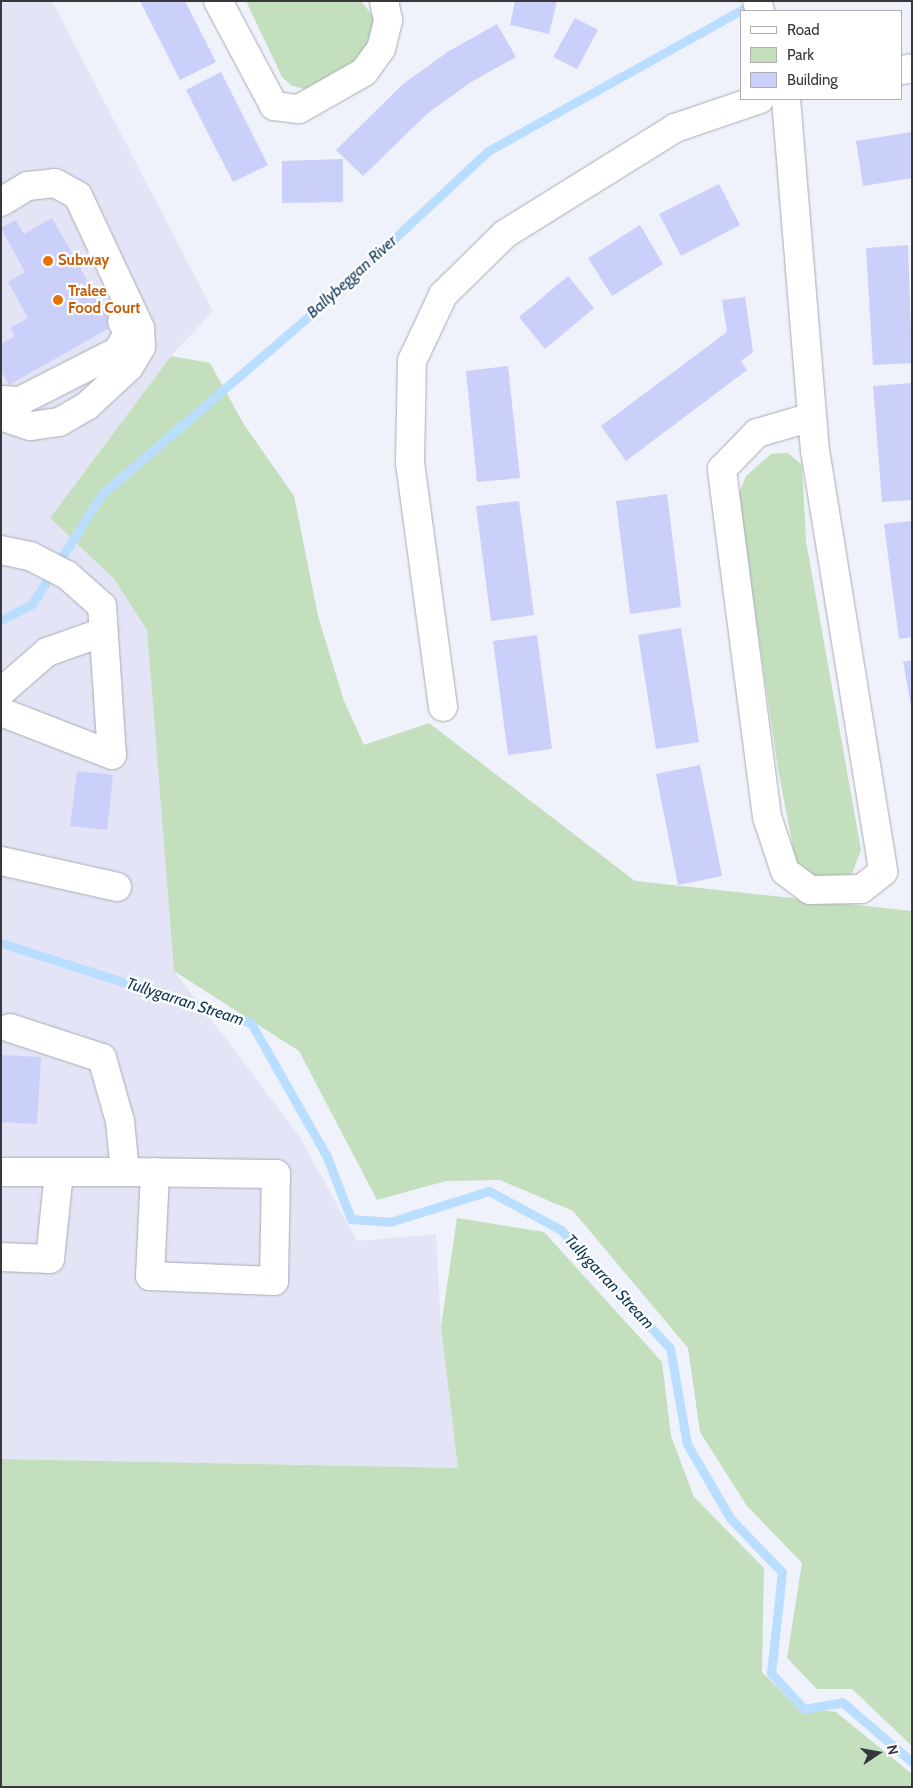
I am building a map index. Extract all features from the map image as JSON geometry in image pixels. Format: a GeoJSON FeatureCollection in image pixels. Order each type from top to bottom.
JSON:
{"type":"FeatureCollection","features":[{"type":"Feature","properties":{"kind":"street"},"geometry":{"type":"LineString","coordinates":[[218,1],[274,106],[299,109],[364,72],[381,50],[388,20],[384,1]]}},
{"type":"Feature","properties":{"kind":"street"},"geometry":{"type":"LineString","coordinates":[[443,707],[410,463],[412,362],[443,295],[505,234],[675,128],[757,100]]}},
{"type":"Feature","properties":{"kind":"street"},"geometry":{"type":"LineString","coordinates":[[786,100],[812,417],[883,872],[861,889],[810,890],[785,871],[767,817],[722,468],[757,433],[812,417]]}},
{"type":"Feature","properties":{"kind":"street"},"geometry":{"type":"LineString","coordinates":[[1,202],[28,186],[55,184],[78,196],[140,328],[141,347],[129,367],[87,406],[59,422],[30,426],[5,411]]}},
{"type":"Feature","properties":{"kind":"street"},"geometry":{"type":"LineString","coordinates":[[1,218],[41,200],[61,202],[71,211],[128,333],[118,351],[5,411]]}},
{"type":"Feature","properties":{"kind":"street"},"geometry":{"type":"LineString","coordinates":[[1,550],[30,556],[67,575],[102,606],[101,633],[112,755],[1,712]]}},
{"type":"Feature","properties":{"kind":"street"},"geometry":{"type":"LineString","coordinates":[[1,692],[47,652],[101,633]]}},
{"type":"Feature","properties":{"kind":"street"},"geometry":{"type":"LineString","coordinates":[[1,861],[117,886]]}},
{"type":"Feature","properties":{"kind":"street"},"geometry":{"type":"LineString","coordinates":[[10,1028],[102,1058],[120,1122],[125,1172]]}},
{"type":"Feature","properties":{"kind":"street"},"geometry":{"type":"LineString","coordinates":[[1,1172],[155,1172],[276,1174],[274,1281],[150,1276],[155,1172]]}},
{"type":"Feature","properties":{"kind":"street"},"geometry":{"type":"LineString","coordinates":[[1,1257],[50,1259],[59,1172]]}},
{"type":"Feature","properties":{"kind":"shaded area"},"geometry":{"type":"Polygon","coordinates":[[[1,1],[52,1],[213,311],[171,356],[50,518],[114,579],[147,630],[174,971],[298,1134],[357,1241],[436,1234],[441,1327],[458,1468],[1,1459],[1,1]]]}},
{"type":"Feature","properties":{"kind":"green space"},"geometry":{"type":"Polygon","coordinates":[[[246,1],[361,1],[379,24],[372,45],[358,59],[334,78],[306,89],[292,86],[282,77],[246,1]]]}},
{"type":"Feature","properties":{"kind":"green space"},"geometry":{"type":"Polygon","coordinates":[[[171,356],[210,363],[243,423],[294,496],[318,616],[344,701],[364,745],[429,723],[635,881],[912,911],[912,1746],[852,1689],[817,1689],[787,1658],[802,1563],[747,1506],[700,1432],[688,1348],[573,1211],[500,1180],[446,1181],[377,1200],[299,1051],[174,971],[147,630],[114,579],[50,518],[171,356]]]}},
{"type":"Feature","properties":{"kind":"green space"},"geometry":{"type":"Polygon","coordinates":[[[788,453],[802,465],[806,541],[861,850],[852,874],[819,878],[797,868],[778,769],[738,495],[746,476],[771,454],[788,453]]]}},
{"type":"Feature","properties":{"kind":"green space"},"geometry":{"type":"Polygon","coordinates":[[[457,1218],[544,1232],[662,1362],[671,1436],[694,1497],[764,1568],[762,1672],[796,1706],[836,1712],[912,1774],[912,1787],[1,1787],[1,1459],[458,1468],[441,1327],[457,1218]]]}},
{"type":"Feature","properties":{"kind":"building"},"geometry":{"type":"Polygon","coordinates":[[[140,1],[185,1],[216,62],[180,80],[140,1]]]}},
{"type":"Feature","properties":{"kind":"building"},"geometry":{"type":"Polygon","coordinates":[[[515,1],[557,1],[549,34],[510,25],[515,1]]]}},
{"type":"Feature","properties":{"kind":"building"},"geometry":{"type":"Polygon","coordinates":[[[575,18],[598,30],[577,69],[553,57],[575,18]]]}},
{"type":"Feature","properties":{"kind":"building"},"geometry":{"type":"Polygon","coordinates":[[[497,24],[516,57],[471,82],[428,113],[363,176],[336,150],[403,84],[449,51],[497,24]]]}},
{"type":"Feature","properties":{"kind":"building"},"geometry":{"type":"Polygon","coordinates":[[[221,72],[268,165],[233,182],[186,90],[221,72]]]}},
{"type":"Feature","properties":{"kind":"building"},"geometry":{"type":"Polygon","coordinates":[[[912,132],[912,178],[863,186],[856,141],[912,132]]]}},
{"type":"Feature","properties":{"kind":"building"},"geometry":{"type":"Polygon","coordinates":[[[343,159],[343,202],[282,203],[282,161],[343,159]]]}},
{"type":"Feature","properties":{"kind":"building"},"geometry":{"type":"Polygon","coordinates":[[[719,184],[740,225],[681,256],[659,214],[719,184]]]}},
{"type":"Feature","properties":{"kind":"building","name":"Tralee Food Court"},"geometry":{"type":"Polygon","coordinates":[[[52,218],[113,326],[9,385],[1,371],[1,344],[15,336],[10,328],[28,318],[8,282],[25,272],[1,228],[16,220],[24,234],[52,218]]]}},
{"type":"Feature","properties":{"kind":"building"},"geometry":{"type":"Polygon","coordinates":[[[640,225],[663,264],[612,296],[588,258],[640,225]]]}},
{"type":"Feature","properties":{"kind":"building"},"geometry":{"type":"Polygon","coordinates":[[[908,245],[912,363],[873,365],[866,248],[908,245]]]}},
{"type":"Feature","properties":{"kind":"building"},"geometry":{"type":"Polygon","coordinates":[[[568,276],[594,308],[545,349],[519,317],[568,276]]]}},
{"type":"Feature","properties":{"kind":"building"},"geometry":{"type":"Polygon","coordinates":[[[745,297],[753,352],[741,361],[747,370],[626,461],[601,426],[727,332],[722,300],[745,297]]]}},
{"type":"Feature","properties":{"kind":"building"},"geometry":{"type":"Polygon","coordinates":[[[508,366],[520,478],[477,482],[466,371],[508,366]]]}},
{"type":"Feature","properties":{"kind":"building"},"geometry":{"type":"Polygon","coordinates":[[[912,383],[912,500],[882,502],[873,386],[912,383]]]}},
{"type":"Feature","properties":{"kind":"building"},"geometry":{"type":"Polygon","coordinates":[[[667,494],[681,607],[630,614],[616,501],[667,494]]]}},
{"type":"Feature","properties":{"kind":"building"},"geometry":{"type":"Polygon","coordinates":[[[519,501],[534,615],[491,621],[476,506],[519,501]]]}},
{"type":"Feature","properties":{"kind":"building"},"geometry":{"type":"Polygon","coordinates":[[[912,521],[912,637],[899,639],[884,524],[912,521]]]}},
{"type":"Feature","properties":{"kind":"building"},"geometry":{"type":"Polygon","coordinates":[[[681,628],[699,742],[656,749],[638,635],[681,628]]]}},
{"type":"Feature","properties":{"kind":"building"},"geometry":{"type":"Polygon","coordinates":[[[537,635],[552,749],[508,755],[493,641],[537,635]]]}},
{"type":"Feature","properties":{"kind":"building"},"geometry":{"type":"Polygon","coordinates":[[[912,660],[912,706],[911,706],[903,662],[912,660]]]}},
{"type":"Feature","properties":{"kind":"building"},"geometry":{"type":"Polygon","coordinates":[[[700,765],[722,876],[678,885],[656,774],[700,765]]]}},
{"type":"Feature","properties":{"kind":"building"},"geometry":{"type":"Polygon","coordinates":[[[77,771],[113,775],[107,830],[70,826],[77,771]]]}},
{"type":"Feature","properties":{"kind":"building"},"geometry":{"type":"Polygon","coordinates":[[[1,1055],[41,1057],[37,1124],[1,1122],[1,1055]]]}},
{"type":"Feature","properties":{"kind":"waterway","name":"Ballybeggan River"},"geometry":{"type":"LineString","coordinates":[[741,10],[754,3]]}},
{"type":"Feature","properties":{"kind":"waterway","name":"Ballybeggan River"},"geometry":{"type":"LineString","coordinates":[[1,620],[32,604],[102,494],[339,290],[488,151],[740,11]]}},
{"type":"Feature","properties":{"kind":"waterway","name":"Tullygarran Stream"},"geometry":{"type":"LineString","coordinates":[[1,943],[251,1023],[327,1157],[351,1219],[390,1222],[489,1191],[561,1230],[670,1348],[687,1444],[730,1518],[782,1572],[771,1673],[804,1709],[842,1702],[912,1762]]}},
{"type":"Feature","properties":{"kind":"place","name":"Subway"},"geometry":{"type":"Point","coordinates":[48,261]}},
{"type":"Feature","properties":{"kind":"place","name":"Tralee Food Court"},"geometry":{"type":"Point","coordinates":[58,300]}}]}
